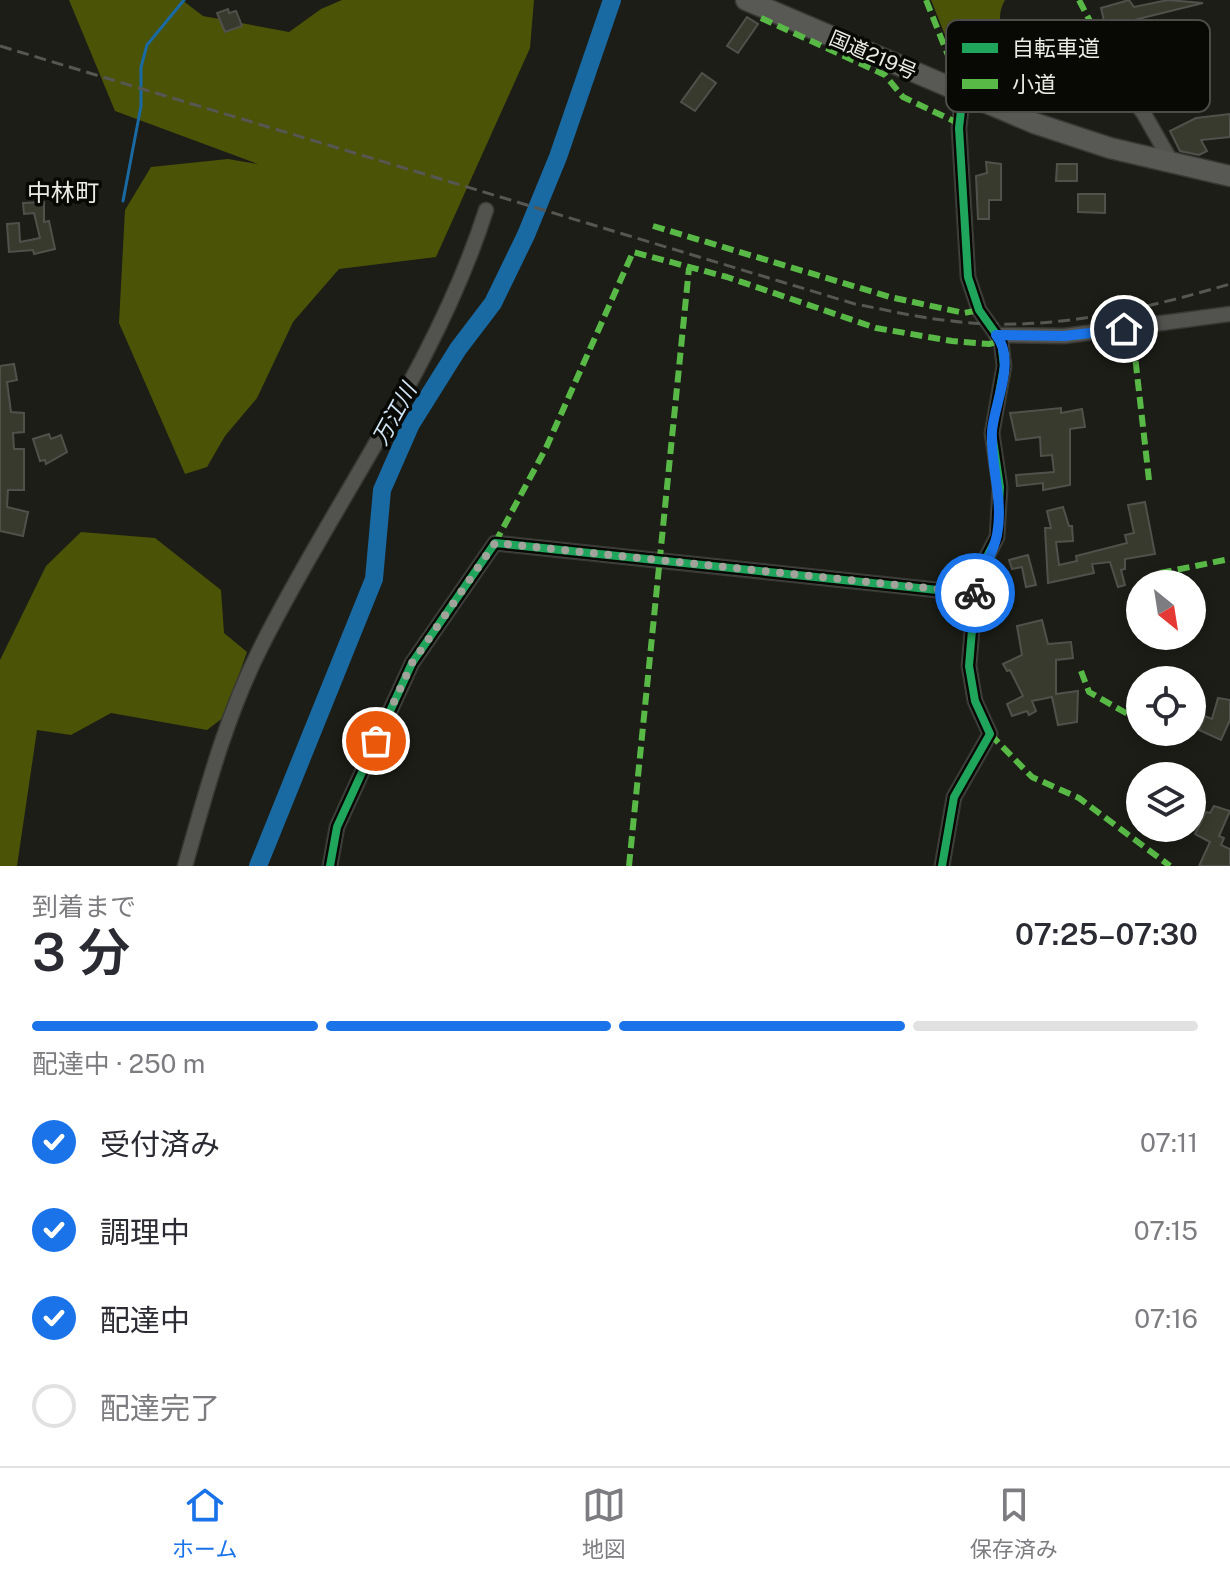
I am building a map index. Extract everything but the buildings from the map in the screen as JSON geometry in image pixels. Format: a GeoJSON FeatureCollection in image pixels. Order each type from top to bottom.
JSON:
{"type":"FeatureCollection","features":[{"type":"Feature","properties":{"kind":"highway","name":"国道219号"},"geometry":{"type":"LineString","coordinates":[[746,0],[946,86]]}},
{"type":"Feature","properties":{"kind":"highway","name":"国道219号"},"geometry":{"type":"LineString","coordinates":[[1013,112],[1095,143],[1230,176]]}},
{"type":"Feature","properties":{"kind":"street"},"geometry":{"type":"LineString","coordinates":[[942,866],[954,797],[990,734],[975,701],[969,666],[975,594],[981,568],[997,537],[1000,487],[992,433],[1004,366],[1001,341],[979,310],[968,277],[959,128],[961,112]]}},
{"type":"Feature","properties":{"kind":"street"},"geometry":{"type":"LineString","coordinates":[[1143,112],[1172,163]]}},
{"type":"Feature","properties":{"kind":"street"},"geometry":{"type":"LineString","coordinates":[[185,866],[233,708],[260,649],[401,399],[466,272],[486,210]]}},
{"type":"Feature","properties":{"kind":"street"},"geometry":{"type":"LineString","coordinates":[[996,335],[1064,336],[1230,314]]}},
{"type":"Feature","properties":{"kind":"street"},"geometry":{"type":"LineString","coordinates":[[330,866],[337,827],[412,663],[495,543],[975,594]]}},
{"type":"Feature","properties":{"kind":"green space"},"geometry":{"type":"Polygon","coordinates":[[[69,0],[182,0],[203,16],[289,32],[321,9],[342,0],[534,0],[530,48],[436,257],[339,269],[293,322],[257,398],[225,436],[207,467],[185,474],[119,323],[125,210],[151,167],[228,159],[258,164],[115,111],[69,0]]]}},
{"type":"Feature","properties":{"kind":"green space"},"geometry":{"type":"Polygon","coordinates":[[[931,0],[1005,0],[1000,20],[946,20],[946,38],[931,0]]]}},
{"type":"Feature","properties":{"kind":"green space"},"geometry":{"type":"Polygon","coordinates":[[[81,532],[155,538],[221,590],[224,633],[247,652],[224,717],[207,730],[111,713],[71,735],[37,730],[17,866],[0,866],[0,660],[46,566],[81,532]]]}},
{"type":"Feature","properties":{"kind":"waterway"},"geometry":{"type":"LineString","coordinates":[[123,201],[141,106],[141,67],[147,45],[184,0]]}},
{"type":"Feature","properties":{"kind":"waterway","name":"万江川"},"geometry":{"type":"LineString","coordinates":[[258,866],[374,579],[382,490],[411,424],[458,349],[493,303],[526,235],[558,157],[612,0]]}},
{"type":"Feature","properties":{"kind":"railway"},"geometry":{"type":"LineString","coordinates":[[0,46],[855,304],[903,314],[987,324],[1057,321],[1127,310],[1230,284]]}},
{"type":"Feature","properties":{"kind":"marked path"},"geometry":{"type":"LineString","coordinates":[[926,0],[946,50]]}},
{"type":"Feature","properties":{"kind":"marked path"},"geometry":{"type":"LineString","coordinates":[[1079,0],[1089,20]]}},
{"type":"Feature","properties":{"kind":"marked path"},"geometry":{"type":"LineString","coordinates":[[761,18],[885,75],[903,97],[960,124]]}},
{"type":"Feature","properties":{"kind":"marked path"},"geometry":{"type":"LineString","coordinates":[[653,226],[890,297],[964,313],[979,310]]}},
{"type":"Feature","properties":{"kind":"marked path"},"geometry":{"type":"LineString","coordinates":[[495,543],[546,448],[633,252],[727,277],[876,328],[952,341],[989,344],[1001,341]]}},
{"type":"Feature","properties":{"kind":"marked path"},"geometry":{"type":"LineString","coordinates":[[629,866],[689,268]]}},
{"type":"Feature","properties":{"kind":"marked path"},"geometry":{"type":"LineString","coordinates":[[1142,326],[1135,356],[1149,480]]}},
{"type":"Feature","properties":{"kind":"marked path"},"geometry":{"type":"LineString","coordinates":[[1175,570],[1230,559]]}},
{"type":"Feature","properties":{"kind":"marked path"},"geometry":{"type":"LineString","coordinates":[[1081,671],[1089,692],[1126,713]]}},
{"type":"Feature","properties":{"kind":"marked path"},"geometry":{"type":"LineString","coordinates":[[990,734],[1032,777],[1079,798],[1170,866]]}},
{"type":"Feature","properties":{"kind":"cycle path"},"geometry":{"type":"LineString","coordinates":[[942,866],[954,797],[990,734],[975,701],[969,666],[975,594],[981,568],[997,537],[1000,487],[992,433],[1004,366],[1001,341],[979,310],[968,277],[959,128],[961,112]]}},
{"type":"Feature","properties":{"kind":"cycle path"},"geometry":{"type":"LineString","coordinates":[[330,866],[337,827],[412,663],[495,543],[975,594]]}},
{"type":"Feature","properties":{"kind":"way so far"},"geometry":{"type":"LineString","coordinates":[[376,741],[412,663],[495,543],[975,593]]}},
{"type":"Feature","properties":{"kind":"district","name":"中林町"},"geometry":{"type":"Point","coordinates":[63,192]}},
{"type":"Feature","properties":{"kind":"route"},"geometry":{"type":"LineString","coordinates":[[975,593],[981,568],[997,537],[1000,487],[992,433],[1004,366],[1001,341],[996,335],[1064,336],[1124,329]]}}]}
